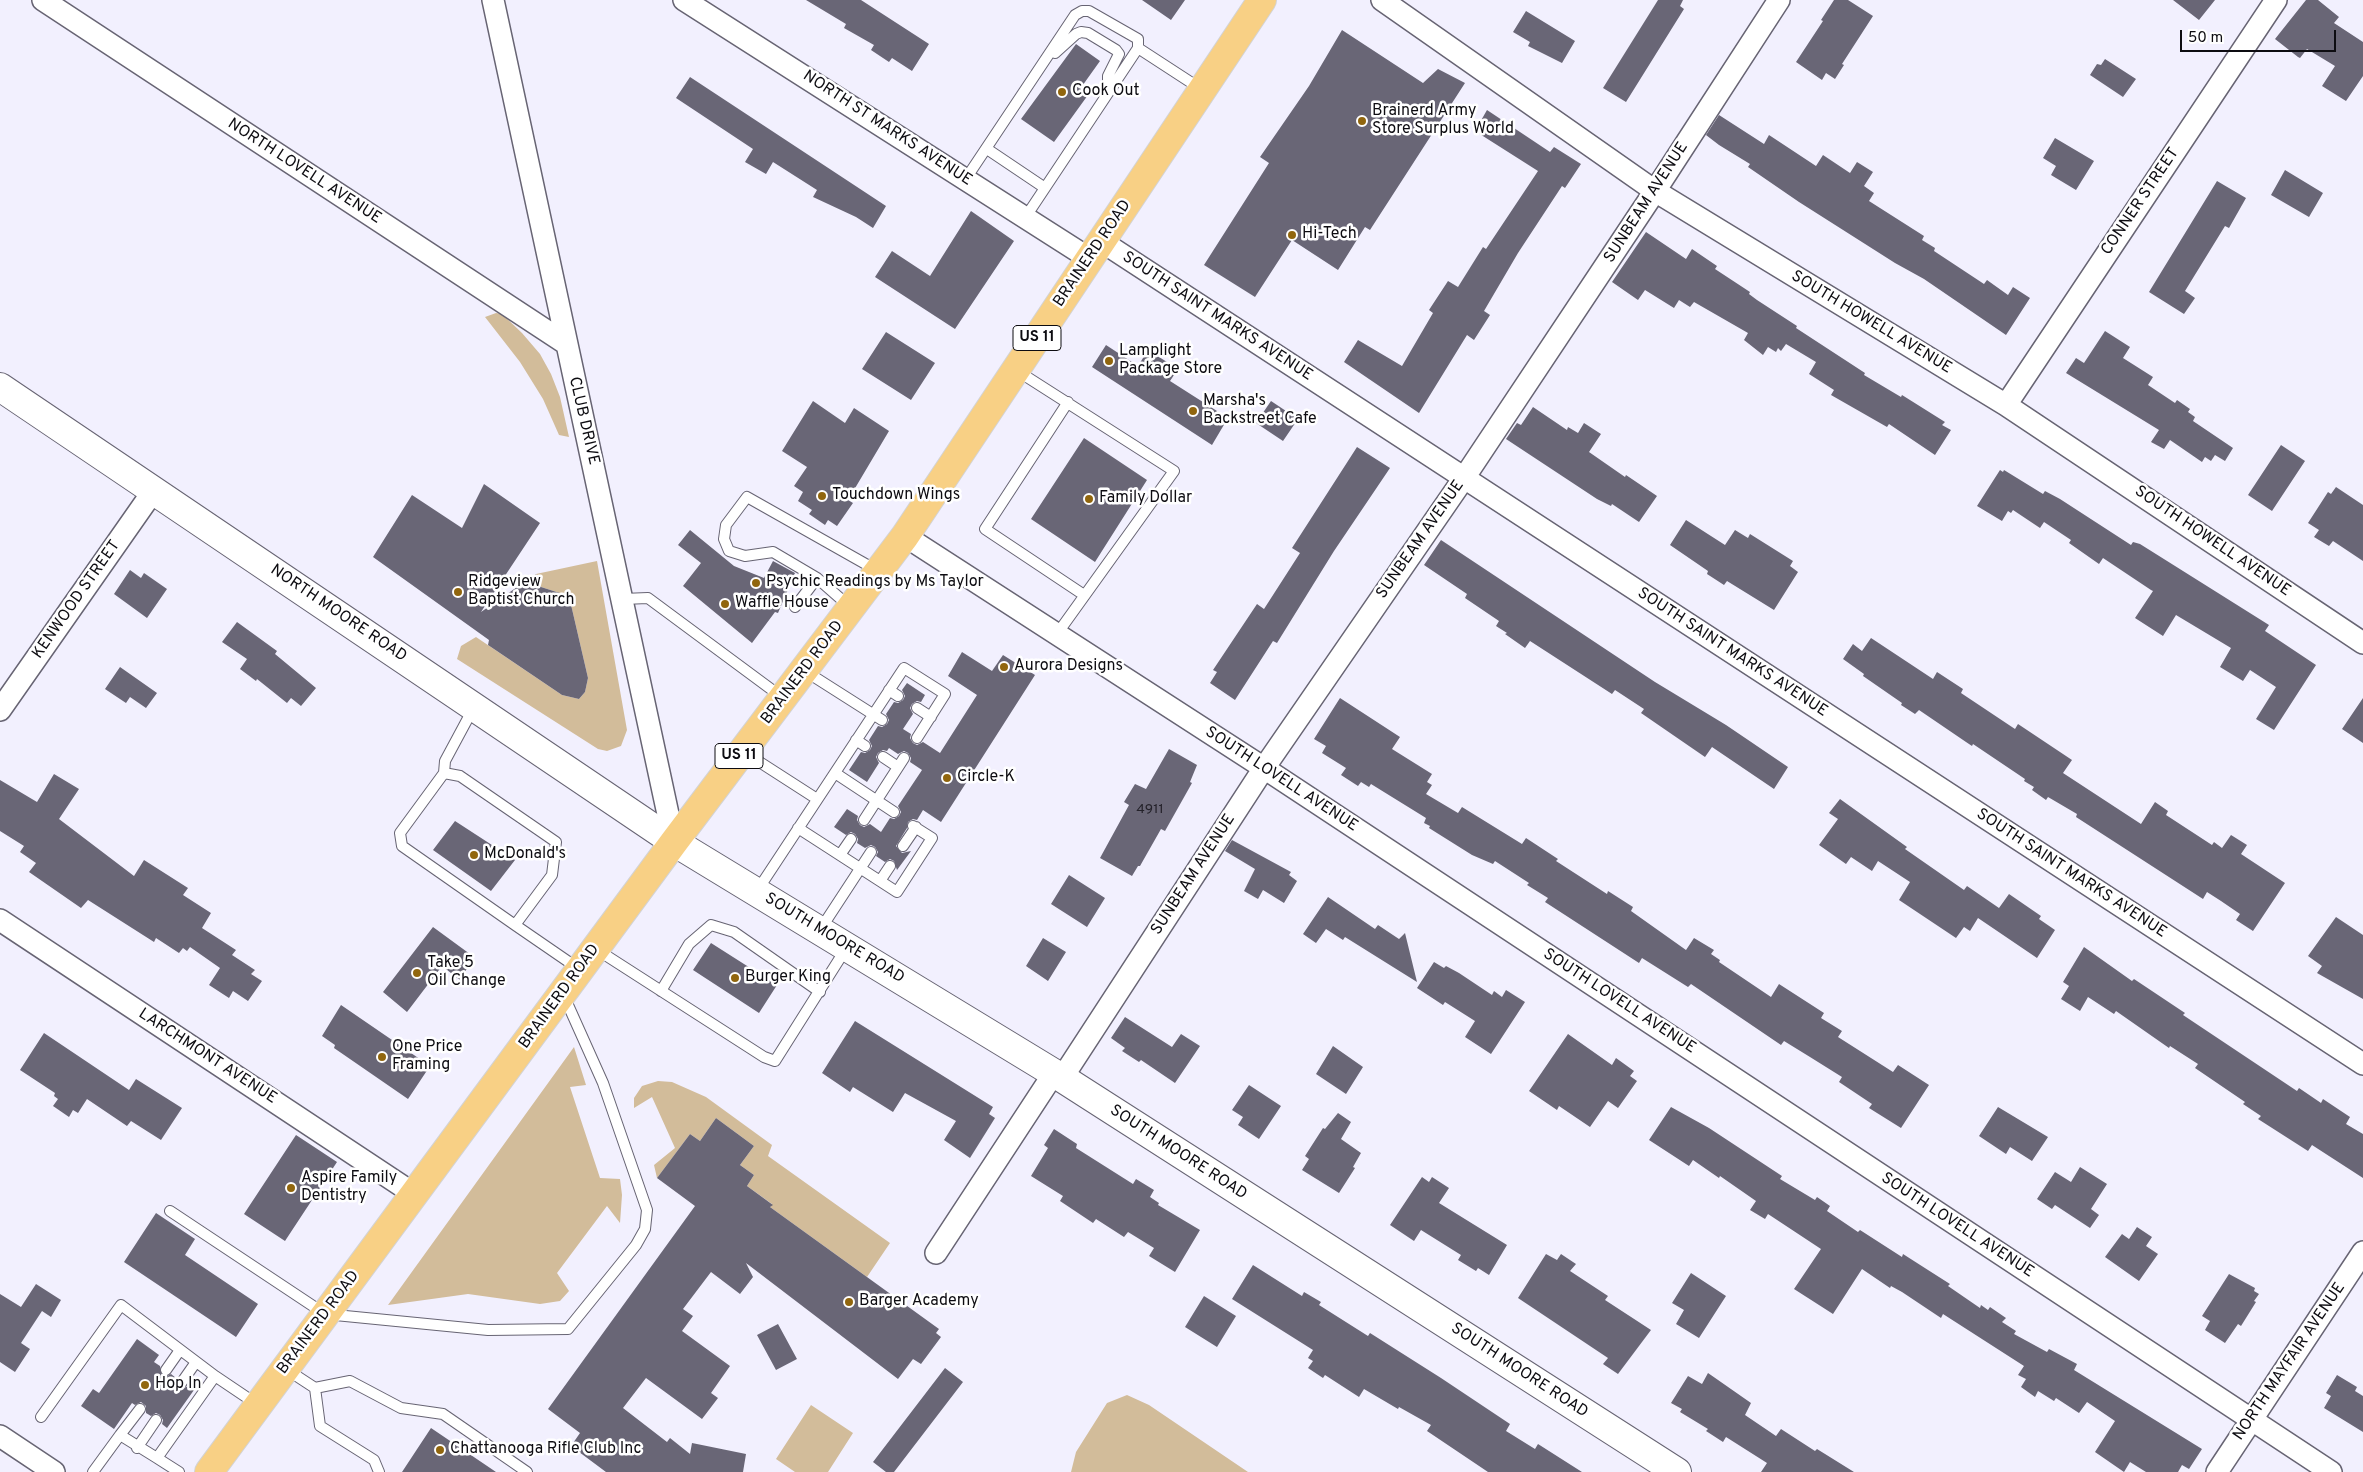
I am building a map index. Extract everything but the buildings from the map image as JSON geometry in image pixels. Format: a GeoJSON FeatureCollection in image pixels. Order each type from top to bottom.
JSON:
{"type":"FeatureCollection","features":[{"type":"Feature","properties":{"kind":"main road","name":"BRAINERD ROAD"},"geometry":{"type":"LineString","coordinates":[[210,1472],[587,959],[905,536],[1262,0]]}},
{"type":"Feature","properties":{"kind":"main road","name":"NORTH MOORE ROAD"},"geometry":{"type":"LineString","coordinates":[[0,388],[674,842]]}},
{"type":"Feature","properties":{"kind":"main road","name":"SOUTH MOORE ROAD"},"geometry":{"type":"LineString","coordinates":[[674,842],[1058,1076],[1677,1472]]}},
{"type":"Feature","properties":{"kind":"street","name":"NORTH LOVELL AVENUE"},"geometry":{"type":"LineString","coordinates":[[43,0],[565,343]]}},
{"type":"Feature","properties":{"kind":"street","name":"CLUB DRIVE"},"geometry":{"type":"LineString","coordinates":[[493,0],[565,343],[623,600],[674,842]]}},
{"type":"Feature","properties":{"kind":"street","name":"NORTH ST MARKS AVENUE"},"geometry":{"type":"LineString","coordinates":[[684,0],[1025,218],[1095,250]]}},
{"type":"Feature","properties":{"kind":"street","name":"SOUTH HOWELL AVENUE"},"geometry":{"type":"LineString","coordinates":[[1382,0],[1655,191],[2006,405],[2363,643]]}},
{"type":"Feature","properties":{"kind":"street","name":"SUNBEAM AVENUE"},"geometry":{"type":"LineString","coordinates":[[936,1253],[1058,1076],[1264,768],[1464,478],[1655,191],[1779,0]]}},
{"type":"Feature","properties":{"kind":"street","name":"CONNER STREET"},"geometry":{"type":"LineString","coordinates":[[2006,405],[2276,0]]}},
{"type":"Feature","properties":{"kind":"street","name":"SOUTH SAINT MARKS AVENUE"},"geometry":{"type":"LineString","coordinates":[[1095,250],[1464,478],[2363,1064]]}},
{"type":"Feature","properties":{"kind":"street","name":"KENWOOD STREET"},"geometry":{"type":"LineString","coordinates":[[0,710],[154,490]]}},
{"type":"Feature","properties":{"kind":"street","name":"SOUTH LOVELL AVENUE"},"geometry":{"type":"LineString","coordinates":[[905,536],[1264,768],[2331,1472]]}},
{"type":"Feature","properties":{"kind":"street","name":"LARCHMONT AVENUE"},"geometry":{"type":"LineString","coordinates":[[0,920],[414,1194]]}},
{"type":"Feature","properties":{"kind":"street","name":"NORTH MAYFAIR AVENUE"},"geometry":{"type":"LineString","coordinates":[[2217,1472],[2363,1252]]}},
{"type":"Feature","properties":{"kind":"street"},"geometry":{"type":"LineString","coordinates":[[0,1436],[54,1472]]}},
{"type":"Feature","properties":{"kind":"lane"},"geometry":{"type":"LineString","coordinates":[[965,180],[1076,15],[1082,11],[1089,11],[1138,39],[1138,48],[1025,218]]}},
{"type":"Feature","properties":{"kind":"lane"},"geometry":{"type":"LineString","coordinates":[[1046,60],[1076,34],[1088,33],[1116,50],[1119,54],[1108,76],[1108,92]]}},
{"type":"Feature","properties":{"kind":"lane"},"geometry":{"type":"LineString","coordinates":[[1138,48],[1202,90]]}},
{"type":"Feature","properties":{"kind":"lane"},"geometry":{"type":"LineString","coordinates":[[987,148],[1045,188]]}},
{"type":"Feature","properties":{"kind":"lane"},"geometry":{"type":"LineString","coordinates":[[1016,370],[1174,471],[1057,634]]}},
{"type":"Feature","properties":{"kind":"lane"},"geometry":{"type":"LineString","coordinates":[[1068,402],[985,529],[1084,595]]}},
{"type":"Feature","properties":{"kind":"lane"},"geometry":{"type":"LineString","coordinates":[[852,608],[817,578],[773,552],[745,556],[728,551],[724,539],[726,525],[747,497],[879,572]]}},
{"type":"Feature","properties":{"kind":"lane"},"geometry":{"type":"LineString","coordinates":[[795,607],[817,578]]}},
{"type":"Feature","properties":{"kind":"lane"},"geometry":{"type":"LineString","coordinates":[[623,600],[648,598],[783,698]]}},
{"type":"Feature","properties":{"kind":"lane"},"geometry":{"type":"LineString","coordinates":[[756,892],[834,773],[861,743],[893,693],[904,668],[945,694],[917,738]]}},
{"type":"Feature","properties":{"kind":"lane"},"geometry":{"type":"LineString","coordinates":[[805,671],[878,717]]}},
{"type":"Feature","properties":{"kind":"lane"},"geometry":{"type":"LineString","coordinates":[[474,706],[445,761],[444,773],[400,833],[402,846],[515,925],[661,991],[764,1057],[774,1061],[820,992],[847,947]]}},
{"type":"Feature","properties":{"kind":"lane"},"geometry":{"type":"LineString","coordinates":[[917,708],[931,717]]}},
{"type":"Feature","properties":{"kind":"lane"},"geometry":{"type":"LineString","coordinates":[[743,752],[817,800]]}},
{"type":"Feature","properties":{"kind":"lane"},"geometry":{"type":"LineString","coordinates":[[864,820],[901,763],[883,757]]}},
{"type":"Feature","properties":{"kind":"lane"},"geometry":{"type":"LineString","coordinates":[[444,773],[460,776],[556,842],[552,875],[515,925]]}},
{"type":"Feature","properties":{"kind":"lane"},"geometry":{"type":"LineString","coordinates":[[834,773],[894,812]]}},
{"type":"Feature","properties":{"kind":"lane"},"geometry":{"type":"LineString","coordinates":[[798,828],[897,892],[932,838],[914,826],[903,846]]}},
{"type":"Feature","properties":{"kind":"lane"},"geometry":{"type":"LineString","coordinates":[[840,855],[851,839]]}},
{"type":"Feature","properties":{"kind":"lane"},"geometry":{"type":"LineString","coordinates":[[819,930],[871,852]]}},
{"type":"Feature","properties":{"kind":"lane"},"geometry":{"type":"LineString","coordinates":[[880,881],[890,866]]}},
{"type":"Feature","properties":{"kind":"lane"},"geometry":{"type":"LineString","coordinates":[[661,991],[689,944],[710,925],[734,932],[820,992]]}},
{"type":"Feature","properties":{"kind":"lane"},"geometry":{"type":"LineString","coordinates":[[170,1211],[325,1314],[488,1330],[568,1329],[636,1245],[645,1229],[647,1210],[603,1083],[562,993]]}},
{"type":"Feature","properties":{"kind":"lane"},"geometry":{"type":"LineString","coordinates":[[41,1417],[121,1305],[215,1376],[258,1405]]}},
{"type":"Feature","properties":{"kind":"lane"},"geometry":{"type":"LineString","coordinates":[[166,1370],[180,1350]]}},
{"type":"Feature","properties":{"kind":"lane"},"geometry":{"type":"LineString","coordinates":[[182,1382],[196,1362]]}},
{"type":"Feature","properties":{"kind":"lane"},"geometry":{"type":"LineString","coordinates":[[285,1368],[314,1388],[350,1381],[401,1408],[443,1414],[527,1472]]}},
{"type":"Feature","properties":{"kind":"lane"},"geometry":{"type":"LineString","coordinates":[[157,1458],[215,1376]]}},
{"type":"Feature","properties":{"kind":"lane"},"geometry":{"type":"LineString","coordinates":[[314,1388],[320,1426],[374,1460],[380,1472]]}},
{"type":"Feature","properties":{"kind":"lane"},"geometry":{"type":"LineString","coordinates":[[93,1472],[140,1409]]}},
{"type":"Feature","properties":{"kind":"lane"},"geometry":{"type":"LineString","coordinates":[[137,1448],[156,1420]]}},
{"type":"Feature","properties":{"kind":"lane"},"geometry":{"type":"LineString","coordinates":[[120,1435],[137,1448],[179,1472]]}},
{"type":"Feature","properties":{"kind":"shaded area"},"geometry":{"type":"Polygon","coordinates":[[[496,313],[502,314],[540,354],[551,374],[560,397],[569,437],[559,435],[543,399],[520,362],[485,317],[496,313]]]}},
{"type":"Feature","properties":{"kind":"shaded area"},"geometry":{"type":"Polygon","coordinates":[[[597,561],[627,730],[621,746],[607,751],[598,749],[457,659],[461,646],[476,637],[562,695],[579,699],[585,692],[588,678],[569,596],[541,587],[536,574],[597,561]]]}},
{"type":"Feature","properties":{"kind":"shaded area"},"geometry":{"type":"Polygon","coordinates":[[[574,1047],[586,1085],[570,1087],[600,1178],[620,1179],[622,1195],[620,1223],[607,1206],[557,1273],[569,1291],[560,1301],[540,1304],[468,1294],[388,1305],[574,1047]]]}},
{"type":"Feature","properties":{"kind":"shaded area"},"geometry":{"type":"Polygon","coordinates":[[[658,1081],[672,1082],[706,1097],[772,1145],[768,1156],[890,1243],[867,1277],[770,1207],[772,1204],[747,1186],[754,1175],[740,1165],[754,1146],[716,1118],[700,1141],[690,1134],[657,1178],[654,1165],[675,1148],[652,1097],[634,1108],[634,1098],[642,1086],[658,1081]]]}},
{"type":"Feature","properties":{"kind":"shaded area"},"geometry":{"type":"Polygon","coordinates":[[[1127,1395],[1149,1405],[1248,1472],[1071,1472],[1076,1452],[1107,1403],[1127,1395]]]}},
{"type":"Feature","properties":{"kind":"shaded area"},"geometry":{"type":"Polygon","coordinates":[[[811,1405],[853,1433],[828,1472],[795,1472],[776,1459],[811,1405]]]}},
{"type":"Feature","properties":{"kind":"place","name":"Cook Out"},"geometry":{"type":"Point","coordinates":[1062,92]}},
{"type":"Feature","properties":{"kind":"place","name":"Brainerd Army Store Surplus World"},"geometry":{"type":"Point","coordinates":[1362,121]}},
{"type":"Feature","properties":{"kind":"place","name":"Hi-Tech"},"geometry":{"type":"Point","coordinates":[1292,235]}},
{"type":"Feature","properties":{"kind":"place","name":"Lamplight Package Store"},"geometry":{"type":"Point","coordinates":[1109,361]}},
{"type":"Feature","properties":{"kind":"place","name":"Marsha's Backstreet Cafe"},"geometry":{"type":"Point","coordinates":[1193,411]}},
{"type":"Feature","properties":{"kind":"place","name":"Touchdown Wings"},"geometry":{"type":"Point","coordinates":[822,496]}},
{"type":"Feature","properties":{"kind":"place","name":"Family Dollar"},"geometry":{"type":"Point","coordinates":[1089,499]}},
{"type":"Feature","properties":{"kind":"place","name":"Psychic Readings by Ms Taylor"},"geometry":{"type":"Point","coordinates":[756,583]}},
{"type":"Feature","properties":{"kind":"place","name":"Ridgeview Baptist Church"},"geometry":{"type":"Point","coordinates":[458,592]}},
{"type":"Feature","properties":{"kind":"place","name":"Waffle House"},"geometry":{"type":"Point","coordinates":[725,604]}},
{"type":"Feature","properties":{"kind":"place","name":"Aurora Designs"},"geometry":{"type":"Point","coordinates":[1004,667]}},
{"type":"Feature","properties":{"kind":"place","name":"Circle-K"},"geometry":{"type":"Point","coordinates":[947,778]}},
{"type":"Feature","properties":{"kind":"place","name":"McDonald's"},"geometry":{"type":"Point","coordinates":[474,855]}},
{"type":"Feature","properties":{"kind":"place","name":"Take 5 Oil Change"},"geometry":{"type":"Point","coordinates":[417,973]}},
{"type":"Feature","properties":{"kind":"place","name":"Burger King"},"geometry":{"type":"Point","coordinates":[735,978]}},
{"type":"Feature","properties":{"kind":"place","name":"One Price Framing"},"geometry":{"type":"Point","coordinates":[382,1057]}},
{"type":"Feature","properties":{"kind":"place","name":"Aspire Family Dentistry"},"geometry":{"type":"Point","coordinates":[291,1188]}},
{"type":"Feature","properties":{"kind":"place","name":"Barger Academy"},"geometry":{"type":"Point","coordinates":[849,1302]}},
{"type":"Feature","properties":{"kind":"place","name":"Hop In"},"geometry":{"type":"Point","coordinates":[145,1385]}},
{"type":"Feature","properties":{"kind":"place","name":"Chattanooga Rifle Club Inc"},"geometry":{"type":"Point","coordinates":[440,1450]}}]}
